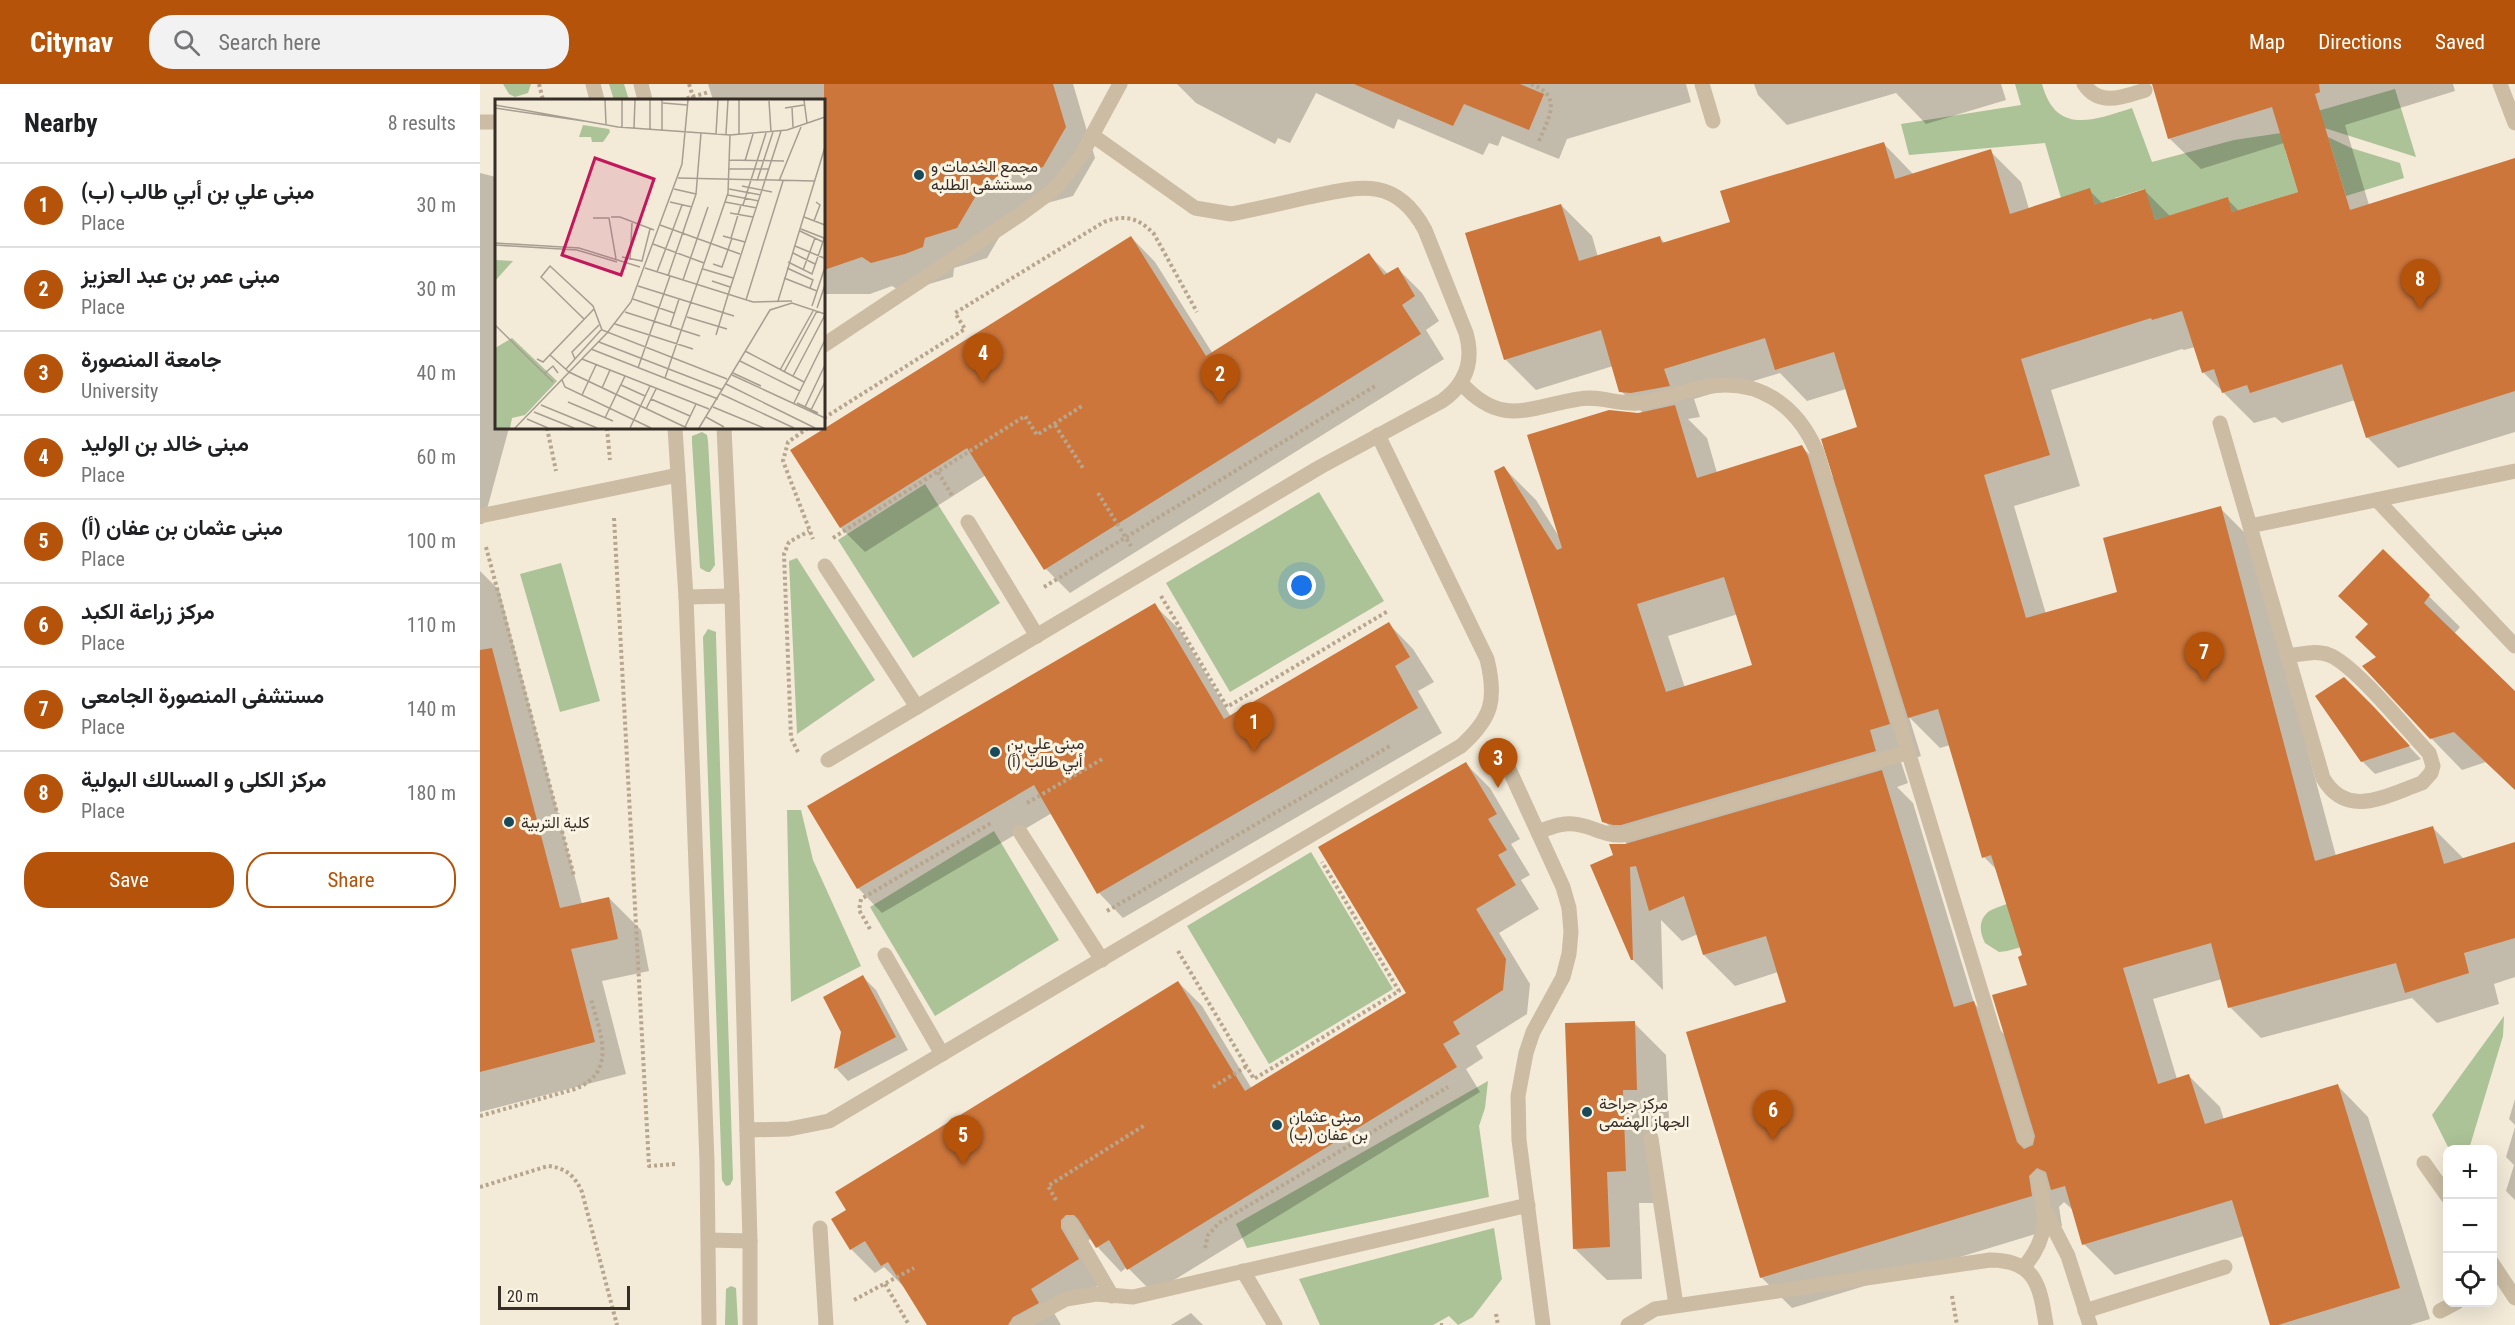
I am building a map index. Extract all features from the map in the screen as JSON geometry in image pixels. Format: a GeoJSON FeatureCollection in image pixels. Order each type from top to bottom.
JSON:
{"type":"FeatureCollection","features":[{"type":"Feature","properties":{"kind":"street"},"geometry":{"type":"LineString","coordinates":[[592,84],[597,99]]}},
{"type":"Feature","properties":{"kind":"street"},"geometry":{"type":"LineString","coordinates":[[641,84],[645,99]]}},
{"type":"Feature","properties":{"kind":"street"},"geometry":{"type":"LineString","coordinates":[[825,344],[1040,201],[1070,171],[1120,84]]}},
{"type":"Feature","properties":{"kind":"street"},"geometry":{"type":"LineString","coordinates":[[1702,84],[1713,121]]}},
{"type":"Feature","properties":{"kind":"street"},"geometry":{"type":"LineString","coordinates":[[2084,84],[2095,96],[2103,99],[2112,99],[2145,90]]}},
{"type":"Feature","properties":{"kind":"street"},"geometry":{"type":"LineString","coordinates":[[2500,84],[2515,123]]}},
{"type":"Feature","properties":{"kind":"street"},"geometry":{"type":"LineString","coordinates":[[828,760],[1310,473],[1442,401],[1453,393],[1467,372],[1469,345],[1466,333],[1419,218],[1399,198],[1387,192],[1359,187],[1231,214],[1214,213],[1195,208],[1092,135]]}},
{"type":"Feature","properties":{"kind":"street"},"geometry":{"type":"LineString","coordinates":[[1461,383],[1485,405],[1516,412],[1587,397],[1641,403],[1724,384],[1745,386],[1782,403],[1803,425],[1817,452],[2026,1139]]}},
{"type":"Feature","properties":{"kind":"street"},"geometry":{"type":"LineString","coordinates":[[2220,423],[2323,778],[2330,789],[2346,799],[2364,802],[2422,783],[2428,778],[2433,766],[2428,753],[2349,667],[2329,655],[2318,652],[2288,656]]}},
{"type":"Feature","properties":{"kind":"street"},"geometry":{"type":"LineString","coordinates":[[675,429],[686,597],[709,1240],[709,1325]]}},
{"type":"Feature","properties":{"kind":"street"},"geometry":{"type":"LineString","coordinates":[[724,429],[732,596],[750,1242],[750,1325]]}},
{"type":"Feature","properties":{"kind":"street"},"geometry":{"type":"LineString","coordinates":[[747,1130],[789,1129],[829,1121],[1461,746],[1479,729],[1490,708],[1493,683],[1487,659],[1378,435]]}},
{"type":"Feature","properties":{"kind":"street"},"geometry":{"type":"LineString","coordinates":[[2250,526],[2515,471]]}},
{"type":"Feature","properties":{"kind":"street"},"geometry":{"type":"LineString","coordinates":[[480,516],[678,475]]}},
{"type":"Feature","properties":{"kind":"street"},"geometry":{"type":"LineString","coordinates":[[2377,500],[2515,646]]}},
{"type":"Feature","properties":{"kind":"street"},"geometry":{"type":"LineString","coordinates":[[968,522],[1037,636]]}},
{"type":"Feature","properties":{"kind":"street"},"geometry":{"type":"LineString","coordinates":[[825,566],[917,707]]}},
{"type":"Feature","properties":{"kind":"street"},"geometry":{"type":"LineString","coordinates":[[686,597],[732,596]]}},
{"type":"Feature","properties":{"kind":"street"},"geometry":{"type":"LineString","coordinates":[[1538,832],[1561,824],[1571,824],[1605,834],[1622,835],[1909,752]]}},
{"type":"Feature","properties":{"kind":"street"},"geometry":{"type":"LineString","coordinates":[[1503,756],[1563,886],[1569,908],[1571,932],[1563,977],[1533,1032],[1521,1074],[1518,1117],[1543,1325]]}},
{"type":"Feature","properties":{"kind":"street"},"geometry":{"type":"LineString","coordinates":[[1020,832],[1102,960]]}},
{"type":"Feature","properties":{"kind":"street"},"geometry":{"type":"LineString","coordinates":[[885,955],[942,1054]]}},
{"type":"Feature","properties":{"kind":"street"},"geometry":{"type":"LineString","coordinates":[[1652,1138],[1677,1305]]}},
{"type":"Feature","properties":{"kind":"street"},"geometry":{"type":"LineString","coordinates":[[2424,1163],[2443,1190]]}},
{"type":"Feature","properties":{"kind":"street"},"geometry":{"type":"LineString","coordinates":[[2038,1178],[2045,1211],[2068,1256],[2087,1318],[2225,1267]]}},
{"type":"Feature","properties":{"kind":"street"},"geometry":{"type":"LineString","coordinates":[[1018,1325],[1066,1299],[1096,1294],[1133,1297],[1528,1205]]}},
{"type":"Feature","properties":{"kind":"street"},"geometry":{"type":"LineString","coordinates":[[2024,1267],[2034,1255],[2040,1242],[2045,1211]]}},
{"type":"Feature","properties":{"kind":"street"},"geometry":{"type":"LineString","coordinates":[[1070,1224],[1112,1296]]}},
{"type":"Feature","properties":{"kind":"street"},"geometry":{"type":"LineString","coordinates":[[820,1228],[826,1320]]}},
{"type":"Feature","properties":{"kind":"street"},"geometry":{"type":"LineString","coordinates":[[709,1240],[750,1242]]}},
{"type":"Feature","properties":{"kind":"street"},"geometry":{"type":"LineString","coordinates":[[1628,1325],[1654,1309],[1990,1260],[2007,1260],[2024,1267],[2035,1280],[2041,1296],[2046,1325]]}},
{"type":"Feature","properties":{"kind":"street"},"geometry":{"type":"LineString","coordinates":[[1244,1271],[1275,1325]]}},
{"type":"Feature","properties":{"kind":"street"},"geometry":{"type":"LineString","coordinates":[[2498,1282],[2515,1298]]}},
{"type":"Feature","properties":{"kind":"street"},"geometry":{"type":"LineString","coordinates":[[2440,1311],[2448,1307]]}},
{"type":"Feature","properties":{"kind":"path"},"geometry":{"type":"LineString","coordinates":[[539,84],[543,99]]}},
{"type":"Feature","properties":{"kind":"path"},"geometry":{"type":"LineString","coordinates":[[689,84],[693,99],[709,92]]}},
{"type":"Feature","properties":{"kind":"path"},"geometry":{"type":"LineString","coordinates":[[1531,84],[1543,88],[1548,93],[1551,107],[1538,143]]}},
{"type":"Feature","properties":{"kind":"path"},"geometry":{"type":"LineString","coordinates":[[825,417],[965,329],[955,313],[1104,222],[1117,217],[1132,218],[1144,224],[1154,234],[1197,312]]}},
{"type":"Feature","properties":{"kind":"path"},"geometry":{"type":"LineString","coordinates":[[1017,603],[1375,386]]}},
{"type":"Feature","properties":{"kind":"path"},"geometry":{"type":"LineString","coordinates":[[817,548],[1025,416],[1037,435],[1082,406]]}},
{"type":"Feature","properties":{"kind":"path"},"geometry":{"type":"LineString","coordinates":[[1055,424],[1083,468]]}},
{"type":"Feature","properties":{"kind":"path"},"geometry":{"type":"LineString","coordinates":[[547,429],[561,500]]}},
{"type":"Feature","properties":{"kind":"path"},"geometry":{"type":"LineString","coordinates":[[607,429],[649,1166],[706,1162]]}},
{"type":"Feature","properties":{"kind":"path"},"geometry":{"type":"LineString","coordinates":[[807,429],[788,442],[783,461],[809,531],[825,566]]}},
{"type":"Feature","properties":{"kind":"path"},"geometry":{"type":"LineString","coordinates":[[1098,493],[1227,706],[1388,611]]}},
{"type":"Feature","properties":{"kind":"path"},"geometry":{"type":"LineString","coordinates":[[809,531],[789,542],[784,554],[791,738],[795,750],[804,758],[816,762],[828,760]]}},
{"type":"Feature","properties":{"kind":"path"},"geometry":{"type":"LineString","coordinates":[[486,546],[574,876]]}},
{"type":"Feature","properties":{"kind":"path"},"geometry":{"type":"LineString","coordinates":[[1080,927],[1390,746]]}},
{"type":"Feature","properties":{"kind":"path"},"geometry":{"type":"LineString","coordinates":[[1017,808],[1104,758]]}},
{"type":"Feature","properties":{"kind":"path"},"geometry":{"type":"LineString","coordinates":[[1142,891],[1254,1078],[1400,991],[1288,805]]}},
{"type":"Feature","properties":{"kind":"path"},"geometry":{"type":"LineString","coordinates":[[885,955],[859,910],[861,899],[998,819]]}},
{"type":"Feature","properties":{"kind":"path"},"geometry":{"type":"LineString","coordinates":[[480,1116],[575,1089],[594,1078],[603,1058],[603,1046],[591,999]]}},
{"type":"Feature","properties":{"kind":"path"},"geometry":{"type":"LineString","coordinates":[[1213,1087],[1247,1066]]}},
{"type":"Feature","properties":{"kind":"path"},"geometry":{"type":"LineString","coordinates":[[1209,1279],[1204,1250],[1213,1228],[1448,1087]]}},
{"type":"Feature","properties":{"kind":"path"},"geometry":{"type":"LineString","coordinates":[[1070,1224],[1048,1186],[1145,1125]]}},
{"type":"Feature","properties":{"kind":"path"},"geometry":{"type":"LineString","coordinates":[[480,1187],[548,1166],[560,1168],[578,1181],[617,1325]]}},
{"type":"Feature","properties":{"kind":"path"},"geometry":{"type":"LineString","coordinates":[[826,1320],[914,1268]]}},
{"type":"Feature","properties":{"kind":"path"},"geometry":{"type":"LineString","coordinates":[[885,1284],[909,1325]]}},
{"type":"Feature","properties":{"kind":"path"},"geometry":{"type":"LineString","coordinates":[[1954,1309],[1957,1325]]}},
{"type":"Feature","properties":{"kind":"path"},"geometry":{"type":"LineString","coordinates":[[1496,1314],[1498,1325]]}},
{"type":"Feature","properties":{"kind":"green space"},"geometry":{"type":"Polygon","coordinates":[[[503,84],[531,84],[528,93],[515,97],[509,94],[503,84]]]}},
{"type":"Feature","properties":{"kind":"green space"},"geometry":{"type":"Polygon","coordinates":[[[609,84],[624,84],[629,99],[614,99],[609,84]]]}},
{"type":"Feature","properties":{"kind":"green space"},"geometry":{"type":"Polygon","coordinates":[[[2015,84],[2042,84],[2048,100],[2067,118],[2078,120],[2104,117],[2132,108],[2152,162],[2234,140],[2281,133],[2328,137],[2285,150],[2298,192],[2232,212],[2228,198],[2155,220],[2144,189],[2115,198],[2121,217],[2101,224],[2090,189],[2061,198],[2045,143],[1909,155],[1901,124],[2021,105],[2015,84]]]}},
{"type":"Feature","properties":{"kind":"green space"},"geometry":{"type":"Polygon","coordinates":[[[2395,89],[2416,157],[2293,118],[2395,89]]]}},
{"type":"Feature","properties":{"kind":"green space"},"geometry":{"type":"Polygon","coordinates":[[[2328,137],[2351,148],[2400,163],[2404,178],[2346,196],[2328,137]]]}},
{"type":"Feature","properties":{"kind":"green space"},"geometry":{"type":"Polygon","coordinates":[[[702,432],[707,435],[708,441],[715,565],[710,572],[700,568],[692,442],[692,436],[702,432]]]}},
{"type":"Feature","properties":{"kind":"green space"},"geometry":{"type":"Polygon","coordinates":[[[925,484],[1000,603],[913,658],[838,540],[925,484]]]}},
{"type":"Feature","properties":{"kind":"green space"},"geometry":{"type":"Polygon","coordinates":[[[1319,492],[1384,601],[1230,692],[1166,583],[1319,492]]]}},
{"type":"Feature","properties":{"kind":"green space"},"geometry":{"type":"Polygon","coordinates":[[[797,558],[875,680],[797,734],[789,561],[797,558]]]}},
{"type":"Feature","properties":{"kind":"green space"},"geometry":{"type":"Polygon","coordinates":[[[561,563],[600,701],[560,712],[520,574],[561,563]]]}},
{"type":"Feature","properties":{"kind":"green space"},"geometry":{"type":"Polygon","coordinates":[[[708,629],[716,632],[733,1179],[730,1185],[726,1186],[722,1180],[703,637],[708,629]]]}},
{"type":"Feature","properties":{"kind":"green space"},"geometry":{"type":"Polygon","coordinates":[[[787,810],[801,810],[813,860],[861,966],[791,1002],[787,810]]]}},
{"type":"Feature","properties":{"kind":"green space"},"geometry":{"type":"Polygon","coordinates":[[[994,831],[1059,940],[935,1016],[870,907],[994,831]]]}},
{"type":"Feature","properties":{"kind":"green space"},"geometry":{"type":"Polygon","coordinates":[[[1311,852],[1393,989],[1269,1064],[1187,926],[1311,852]]]}},
{"type":"Feature","properties":{"kind":"green space"},"geometry":{"type":"Polygon","coordinates":[[[2081,883],[2093,927],[2007,951],[1999,952],[1985,943],[1981,928],[1982,920],[1993,909],[2081,883]]]}},
{"type":"Feature","properties":{"kind":"green space"},"geometry":{"type":"Polygon","coordinates":[[[2504,1016],[2503,1036],[2470,1145],[2447,1145],[2432,1115],[2504,1016]]]}},
{"type":"Feature","properties":{"kind":"green space"},"geometry":{"type":"Polygon","coordinates":[[[1488,1081],[1485,1108],[1479,1126],[1489,1197],[1247,1248],[1236,1224],[1488,1081]]]}},
{"type":"Feature","properties":{"kind":"green space"},"geometry":{"type":"Polygon","coordinates":[[[1494,1228],[1502,1279],[1473,1317],[1458,1325],[1449,1316],[1433,1325],[1320,1325],[1299,1279],[1494,1228]]]}},
{"type":"Feature","properties":{"kind":"green space"},"geometry":{"type":"Polygon","coordinates":[[[731,1286],[736,1288],[738,1325],[725,1325],[726,1289],[731,1286]]]}},
{"type":"Feature","properties":{"kind":"building","name":"مجمع الخدمات و مستشفى الطلبه"},"geometry":{"type":"Polygon","coordinates":[[[824,84],[1053,84],[1066,127],[1043,167],[984,182],[957,228],[925,238],[923,247],[905,254],[871,263],[862,257],[825,270],[824,84]]]}},
{"type":"Feature","properties":{"kind":"building"},"geometry":{"type":"Polygon","coordinates":[[[1354,84],[1520,84],[1544,94],[1529,130],[1464,104],[1453,126],[1354,84]]]}},
{"type":"Feature","properties":{"kind":"building"},"geometry":{"type":"Polygon","coordinates":[[[2152,84],[2319,84],[2320,92],[2315,94],[2350,210],[2515,158],[2515,391],[2366,438],[2342,364],[2250,393],[2247,385],[2222,393],[2214,369],[2202,373],[2182,311],[2152,320],[2151,318],[2021,359],[2050,455],[1984,475],[2026,618],[2117,592],[2103,538],[2221,506],[2315,861],[2433,826],[2444,864],[2515,842],[2515,938],[2464,953],[2469,973],[2405,993],[2396,963],[2228,1008],[2211,943],[2123,968],[2158,1084],[2189,1074],[2205,1124],[2338,1084],[2400,1288],[2278,1325],[2270,1325],[2232,1200],[2082,1245],[2065,1186],[2051,1190],[2046,1172],[2037,1168],[2029,1176],[2032,1196],[1760,1278],[1686,1032],[1786,1002],[1766,936],[1703,955],[1684,896],[1649,911],[1636,866],[1630,867],[1633,960],[1631,960],[1590,865],[1613,855],[1609,844],[1625,844],[1882,770],[1954,1007],[1974,1001],[2017,1142],[2024,1149],[2033,1145],[2035,1136],[1992,995],[2027,985],[2018,957],[2022,955],[1991,855],[1982,858],[1938,709],[1908,718],[1821,439],[1857,427],[1834,352],[1775,370],[1765,338],[1664,369],[1670,386],[1631,393],[1619,392],[1601,330],[1504,360],[1465,233],[1561,204],[1579,261],[1660,236],[1662,243],[1730,222],[1720,191],[1884,142],[1895,179],[1991,149],[2010,214],[2090,188],[2095,205],[2145,189],[2155,220],[2228,197],[2232,212],[2298,192],[2272,107],[2168,139],[2152,84]]]}},
{"type":"Feature","properties":{"kind":"building"},"geometry":{"type":"Polygon","coordinates":[[[1131,236],[1206,356],[1369,253],[1384,275],[1398,267],[1415,296],[1402,305],[1421,334],[1044,570],[967,448],[840,528],[790,450],[1131,236]]]}},
{"type":"Feature","properties":{"kind":"building"},"geometry":{"type":"Polygon","coordinates":[[[1675,405],[1697,478],[1802,445],[1808,456],[1890,724],[1870,730],[1876,751],[1621,825],[1602,822],[1494,471],[1504,466],[1557,550],[1562,548],[1527,435],[1609,410],[1638,413],[1675,405]],[[1724,577],[1637,604],[1666,692],[1752,665],[1724,577]]]}},
{"type":"Feature","properties":{"kind":"building"},"geometry":{"type":"Polygon","coordinates":[[[2383,549],[2430,595],[2424,603],[2515,691],[2515,790],[2454,732],[2430,739],[2362,666],[2376,657],[2355,637],[2368,624],[2338,596],[2383,549]]]}},
{"type":"Feature","properties":{"kind":"building"},"geometry":{"type":"Polygon","coordinates":[[[1155,603],[1224,719],[1389,622],[1410,657],[1395,666],[1418,708],[1097,894],[1034,785],[857,889],[807,806],[1155,603]]]}},
{"type":"Feature","properties":{"kind":"building","name":"كلية التربية"},"geometry":{"type":"Polygon","coordinates":[[[492,648],[560,908],[609,897],[618,939],[571,949],[595,1042],[480,1072],[480,650],[492,648]]]}},
{"type":"Feature","properties":{"kind":"building"},"geometry":{"type":"Polygon","coordinates":[[[2344,677],[2410,746],[2361,762],[2315,696],[2344,677]]]}},
{"type":"Feature","properties":{"kind":"building"},"geometry":{"type":"Polygon","coordinates":[[[1466,762],[1497,814],[1488,819],[1507,850],[1498,855],[1516,885],[1476,909],[1506,959],[1503,990],[1453,1022],[1460,1034],[1443,1044],[1457,1067],[1127,1270],[1109,1240],[1096,1248],[1078,1219],[1074,1215],[1066,1215],[1061,1220],[1061,1228],[1079,1259],[1031,1289],[1039,1303],[1013,1317],[1008,1325],[927,1325],[888,1262],[881,1266],[865,1241],[850,1250],[831,1219],[846,1210],[835,1192],[1178,981],[1245,1091],[1406,993],[1318,847],[1466,762]]]}},
{"type":"Feature","properties":{"kind":"building"},"geometry":{"type":"Polygon","coordinates":[[[863,975],[896,1037],[834,1069],[841,1032],[823,997],[863,975]]]}},
{"type":"Feature","properties":{"kind":"building","name":"مركز جراحة الجهاز الهضمى"},"geometry":{"type":"Polygon","coordinates":[[[1635,1021],[1637,1090],[1623,1090],[1626,1171],[1607,1172],[1610,1247],[1573,1249],[1565,1023],[1635,1021]]]}},
{"type":"Feature","properties":{"kind":"place","name":"مجمع الخدمات و مستشفى الطلبه"},"geometry":{"type":"Point","coordinates":[919,175]}},
{"type":"Feature","properties":{"kind":"place","name":"مركز الكلى و المسالك البولية"},"geometry":{"type":"Point","coordinates":[2420,309]}},
{"type":"Feature","properties":{"kind":"place","name":"مبنى خالد بن الوليد"},"geometry":{"type":"Point","coordinates":[983,383]}},
{"type":"Feature","properties":{"kind":"place","name":"مبنى عمر بن عبد العزيز"},"geometry":{"type":"Point","coordinates":[1220,404]}},
{"type":"Feature","properties":{"kind":"place","name":"مستشفى المنصورة الجامعى"},"geometry":{"type":"Point","coordinates":[2204,682]}},
{"type":"Feature","properties":{"kind":"place","name":"مبنى علي بن أبي طالب (أ)"},"geometry":{"type":"Point","coordinates":[995,752]}},
{"type":"Feature","properties":{"kind":"place","name":"مبنى علي بن أبي طالب (ب)"},"geometry":{"type":"Point","coordinates":[1254,752]}},
{"type":"Feature","properties":{"kind":"place","name":"جامعة المنصورة"},"geometry":{"type":"Point","coordinates":[1498,788]}},
{"type":"Feature","properties":{"kind":"place","name":"كلية التربية"},"geometry":{"type":"Point","coordinates":[509,822]}},
{"type":"Feature","properties":{"kind":"place","name":"مركز جراحة الجهاز الهضمى"},"geometry":{"type":"Point","coordinates":[1587,1112]}},
{"type":"Feature","properties":{"kind":"place","name":"مبنى عثمان بن عفان (ب)"},"geometry":{"type":"Point","coordinates":[1277,1125]}},
{"type":"Feature","properties":{"kind":"place","name":"مركز زراعة الكبد"},"geometry":{"type":"Point","coordinates":[1773,1140]}},
{"type":"Feature","properties":{"kind":"place","name":"مبنى عثمان بن عفان (أ)"},"geometry":{"type":"Point","coordinates":[963,1165]}}]}
